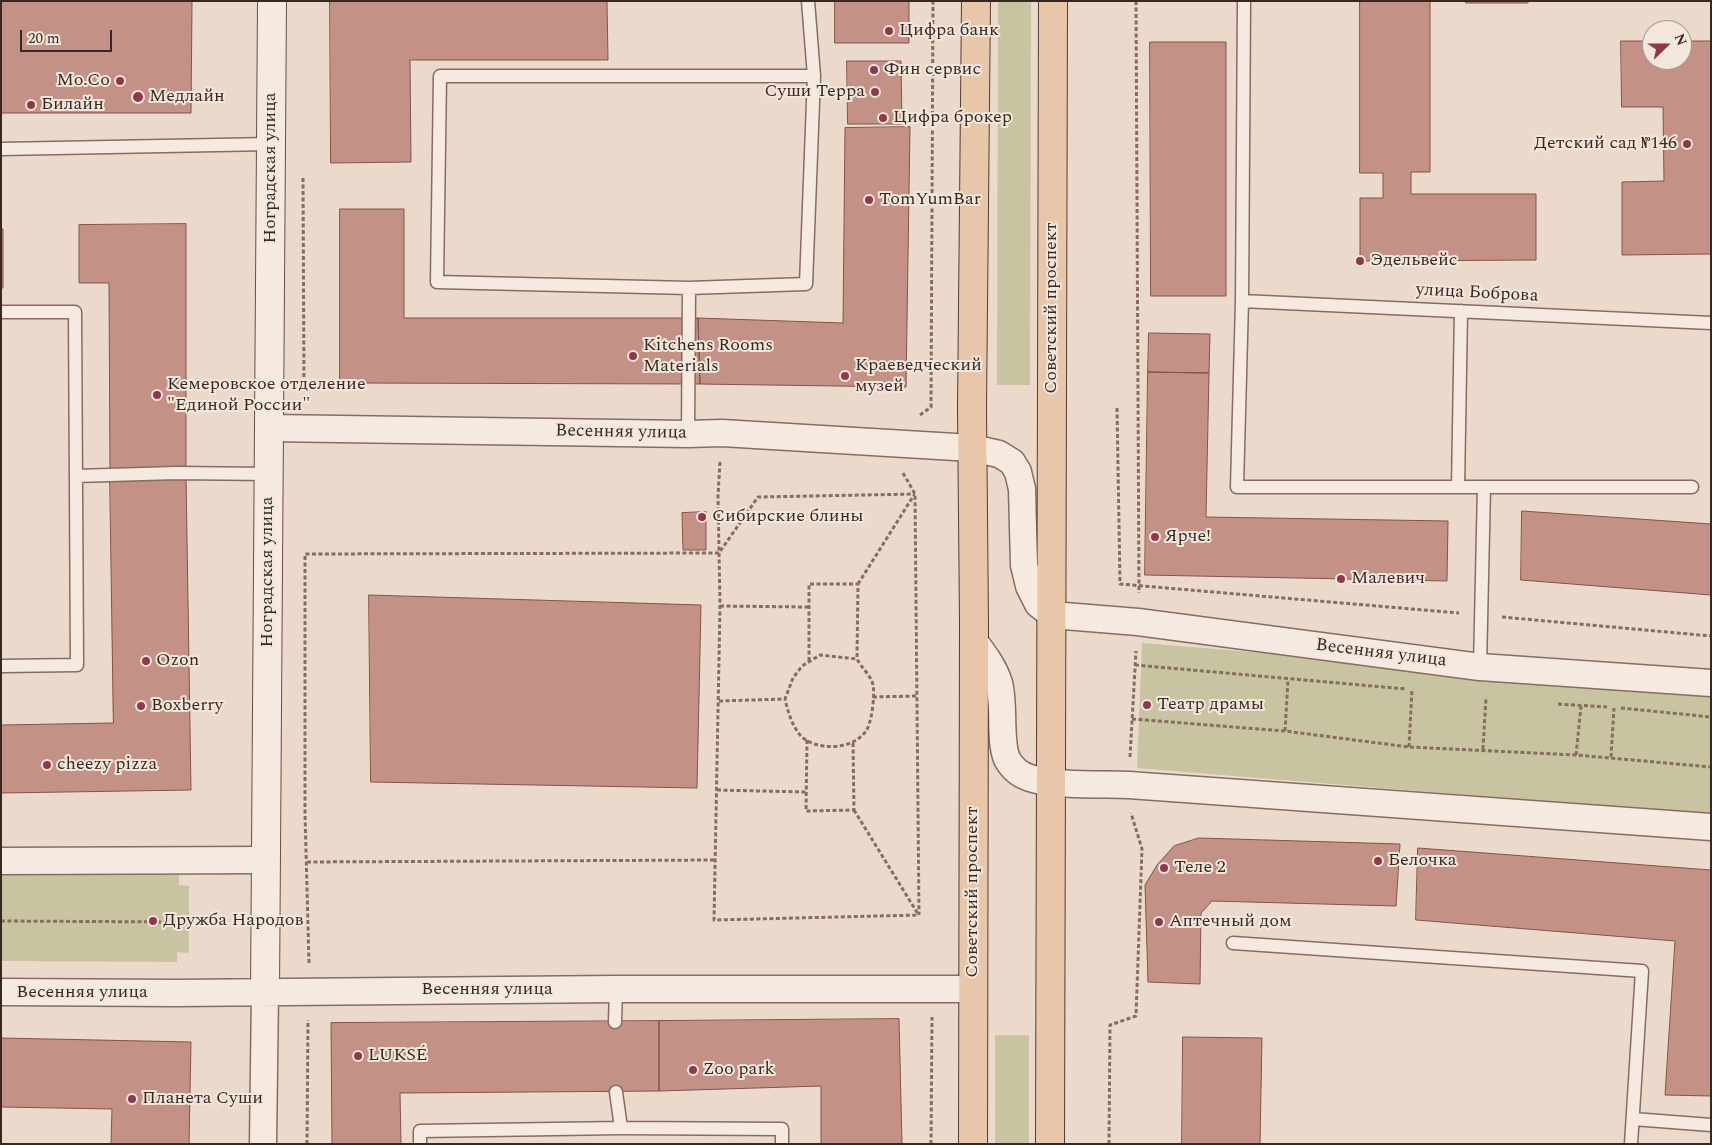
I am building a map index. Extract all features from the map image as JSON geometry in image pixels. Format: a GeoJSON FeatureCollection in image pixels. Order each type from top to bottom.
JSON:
{"type":"FeatureCollection","features":[{"type":"Feature","properties":{"kind":"main road","name":"Советский проспект"},"geometry":{"type":"LineString","coordinates":[[973,1144],[974,640],[972,448],[976,1]]}},
{"type":"Feature","properties":{"kind":"main road","name":"Советский проспект"},"geometry":{"type":"LineString","coordinates":[[1050,1144],[1053,1]]}},
{"type":"Feature","properties":{"kind":"street","name":"Ноградская улица"},"geometry":{"type":"LineString","coordinates":[[263,1144],[272,1]]}},
{"type":"Feature","properties":{"kind":"street","name":"Весенняя улица"},"geometry":{"type":"LineString","coordinates":[[269,428],[722,433],[972,448]]}},
{"type":"Feature","properties":{"kind":"street"},"geometry":{"type":"LineString","coordinates":[[972,448],[999,454],[1012,462],[1018,472],[1022,489],[1024,565],[1029,586],[1038,604],[1052,616]]}},
{"type":"Feature","properties":{"kind":"street","name":"Весенняя улица"},"geometry":{"type":"LineString","coordinates":[[1052,616],[1138,622],[1480,667],[1711,682]]}},
{"type":"Feature","properties":{"kind":"street"},"geometry":{"type":"LineString","coordinates":[[974,640],[989,661],[999,683],[1003,711],[1004,746],[1007,759],[1016,771],[1030,778],[1052,782],[1129,785],[1711,827]]}},
{"type":"Feature","properties":{"kind":"street"},"geometry":{"type":"LineString","coordinates":[[1,861],[266,860]]}},
{"type":"Feature","properties":{"kind":"street","name":"Весенняя улица"},"geometry":{"type":"LineString","coordinates":[[1,992],[177,993],[616,989],[973,990]]}},
{"type":"Feature","properties":{"kind":"lane"},"geometry":{"type":"LineString","coordinates":[[808,1],[814,76],[806,284],[689,288],[437,282],[440,76],[814,76]]}},
{"type":"Feature","properties":{"kind":"lane"},"geometry":{"type":"LineString","coordinates":[[1244,1],[1242,301],[1237,487],[1692,487]]}},
{"type":"Feature","properties":{"kind":"lane"},"geometry":{"type":"LineString","coordinates":[[1,149],[271,144]]}},
{"type":"Feature","properties":{"kind":"lane"},"geometry":{"type":"LineString","coordinates":[[688,434],[689,288]]}},
{"type":"Feature","properties":{"kind":"lane","name":"улица Боброва"},"geometry":{"type":"LineString","coordinates":[[1242,301],[1711,323]]}},
{"type":"Feature","properties":{"kind":"lane"},"geometry":{"type":"LineString","coordinates":[[1458,487],[1461,311]]}},
{"type":"Feature","properties":{"kind":"lane"},"geometry":{"type":"LineString","coordinates":[[1,312],[75,312],[78,666],[1,666]]}},
{"type":"Feature","properties":{"kind":"lane"},"geometry":{"type":"LineString","coordinates":[[76,476],[176,473],[268,474]]}},
{"type":"Feature","properties":{"kind":"lane"},"geometry":{"type":"LineString","coordinates":[[1480,667],[1484,487]]}},
{"type":"Feature","properties":{"kind":"lane"},"geometry":{"type":"LineString","coordinates":[[1233,943],[1642,971],[1631,1144]]}},
{"type":"Feature","properties":{"kind":"lane"},"geometry":{"type":"LineString","coordinates":[[615,1022],[616,989]]}},
{"type":"Feature","properties":{"kind":"lane"},"geometry":{"type":"LineString","coordinates":[[616,1092],[621,1128]]}},
{"type":"Feature","properties":{"kind":"lane"},"geometry":{"type":"LineString","coordinates":[[1633,1119],[1711,1125]]}},
{"type":"Feature","properties":{"kind":"lane"},"geometry":{"type":"LineString","coordinates":[[420,1144],[420,1131],[621,1128],[782,1129],[782,1144]]}},
{"type":"Feature","properties":{"kind":"path"},"geometry":{"type":"LineString","coordinates":[[915,418],[931,407],[933,1]]}},
{"type":"Feature","properties":{"kind":"path"},"geometry":{"type":"LineString","coordinates":[[1136,1],[1140,584]]}},
{"type":"Feature","properties":{"kind":"path"},"geometry":{"type":"LineString","coordinates":[[303,170],[304,388]]}},
{"type":"Feature","properties":{"kind":"path"},"geometry":{"type":"LineString","coordinates":[[1117,408],[1120,584],[1140,584],[1711,636]]}},
{"type":"Feature","properties":{"kind":"path"},"geometry":{"type":"LineString","coordinates":[[722,433],[718,496],[720,606],[714,920],[919,916]]}},
{"type":"Feature","properties":{"kind":"path"},"geometry":{"type":"LineString","coordinates":[[901,470],[915,494],[919,916]]}},
{"type":"Feature","properties":{"kind":"path"},"geometry":{"type":"LineString","coordinates":[[719,553],[758,497],[915,494]]}},
{"type":"Feature","properties":{"kind":"path"},"geometry":{"type":"LineString","coordinates":[[857,659],[820,655],[802,666],[793,678],[785,700],[791,719],[800,735],[815,746],[834,746],[853,742],[867,730],[873,709],[873,683],[857,659],[858,584],[915,494]]}},
{"type":"Feature","properties":{"kind":"path"},"geometry":{"type":"LineString","coordinates":[[307,1144],[310,991],[307,862],[305,554],[719,553]]}},
{"type":"Feature","properties":{"kind":"path"},"geometry":{"type":"LineString","coordinates":[[810,661],[809,584],[858,584]]}},
{"type":"Feature","properties":{"kind":"path"},"geometry":{"type":"LineString","coordinates":[[720,606],[808,607]]}},
{"type":"Feature","properties":{"kind":"path"},"geometry":{"type":"LineString","coordinates":[[1130,763],[1136,646]]}},
{"type":"Feature","properties":{"kind":"path"},"geometry":{"type":"LineString","coordinates":[[1284,731],[1288,680]]}},
{"type":"Feature","properties":{"kind":"path"},"geometry":{"type":"LineString","coordinates":[[1409,747],[1412,690]]}},
{"type":"Feature","properties":{"kind":"path"},"geometry":{"type":"LineString","coordinates":[[873,697],[917,696]]}},
{"type":"Feature","properties":{"kind":"path"},"geometry":{"type":"LineString","coordinates":[[1483,749],[1486,697]]}},
{"type":"Feature","properties":{"kind":"path"},"geometry":{"type":"LineString","coordinates":[[719,701],[785,700]]}},
{"type":"Feature","properties":{"kind":"path"},"geometry":{"type":"LineString","coordinates":[[1576,754],[1581,706]]}},
{"type":"Feature","properties":{"kind":"path"},"geometry":{"type":"LineString","coordinates":[[1611,757],[1614,708]]}},
{"type":"Feature","properties":{"kind":"path"},"geometry":{"type":"LineString","coordinates":[[1132,720],[1284,731],[1409,747],[1576,754],[1711,767]]}},
{"type":"Feature","properties":{"kind":"path"},"geometry":{"type":"LineString","coordinates":[[807,740],[806,811],[854,810]]}},
{"type":"Feature","properties":{"kind":"path"},"geometry":{"type":"LineString","coordinates":[[853,742],[854,810],[919,916]]}},
{"type":"Feature","properties":{"kind":"path"},"geometry":{"type":"LineString","coordinates":[[717,790],[806,792]]}},
{"type":"Feature","properties":{"kind":"path"},"geometry":{"type":"LineString","coordinates":[[1109,1144],[1110,1025],[1136,1016],[1142,849],[1130,812]]}},
{"type":"Feature","properties":{"kind":"path"},"geometry":{"type":"LineString","coordinates":[[307,862],[716,860]]}},
{"type":"Feature","properties":{"kind":"path"},"geometry":{"type":"LineString","coordinates":[[1,921],[178,922]]}},
{"type":"Feature","properties":{"kind":"path"},"geometry":{"type":"LineString","coordinates":[[931,1144],[932,1009]]}},
{"type":"Feature","properties":{"kind":"shaded area"},"geometry":{"type":"Polygon","coordinates":[[[998,1],[1031,1],[1030,385],[997,385],[998,1]]]}},
{"type":"Feature","properties":{"kind":"shaded area"},"geometry":{"type":"Polygon","coordinates":[[[1142,643],[1711,689],[1711,815],[1137,768],[1142,643]]]}},
{"type":"Feature","properties":{"kind":"shaded area"},"geometry":{"type":"Polygon","coordinates":[[[1,874],[179,875],[179,885],[189,886],[189,953],[177,952],[177,962],[1,961],[1,874]]]}},
{"type":"Feature","properties":{"kind":"shaded area"},"geometry":{"type":"Polygon","coordinates":[[[995,1035],[1029,1035],[1029,1144],[995,1144],[995,1035]]]}},
{"type":"Feature","properties":{"kind":"building"},"geometry":{"type":"Polygon","coordinates":[[[1,1],[192,1],[191,113],[1,113],[1,1]]]}},
{"type":"Feature","properties":{"kind":"building"},"geometry":{"type":"Polygon","coordinates":[[[330,1],[607,1],[608,60],[410,60],[411,162],[331,163],[330,1]]]}},
{"type":"Feature","properties":{"kind":"building"},"geometry":{"type":"Polygon","coordinates":[[[835,1],[909,1],[909,43],[835,43],[835,1]]]}},
{"type":"Feature","properties":{"kind":"building"},"geometry":{"type":"Polygon","coordinates":[[[1360,1],[1430,1],[1430,172],[1411,172],[1411,194],[1536,194],[1536,260],[1360,261],[1360,198],[1383,198],[1383,173],[1360,173],[1360,1]]]}},
{"type":"Feature","properties":{"kind":"building"},"geometry":{"type":"Polygon","coordinates":[[[1466,1],[1528,1],[1528,3],[1466,3],[1466,1]]]}},
{"type":"Feature","properties":{"kind":"building","name":"Детский сад №146"},"geometry":{"type":"Polygon","coordinates":[[[1621,41],[1642,41],[1642,70],[1692,70],[1692,41],[1711,41],[1711,254],[1622,255],[1622,182],[1664,181],[1663,107],[1622,107],[1621,41]]]}},
{"type":"Feature","properties":{"kind":"building"},"geometry":{"type":"Polygon","coordinates":[[[1150,42],[1226,42],[1226,296],[1151,296],[1150,42]]]}},
{"type":"Feature","properties":{"kind":"building","name":"Суши Терра"},"geometry":{"type":"Polygon","coordinates":[[[847,61],[901,61],[902,124],[848,124],[847,61]]]}},
{"type":"Feature","properties":{"kind":"building"},"geometry":{"type":"Polygon","coordinates":[[[910,127],[906,387],[700,384],[698,318],[843,323],[845,128],[910,127]]]}},
{"type":"Feature","properties":{"kind":"building"},"geometry":{"type":"Polygon","coordinates":[[[340,209],[404,209],[404,318],[698,318],[700,384],[340,383],[340,209]]]}},
{"type":"Feature","properties":{"kind":"building"},"geometry":{"type":"Polygon","coordinates":[[[186,224],[186,475],[110,475],[109,283],[79,283],[79,225],[186,224]]]}},
{"type":"Feature","properties":{"kind":"building"},"geometry":{"type":"Polygon","coordinates":[[[1,229],[3,229],[3,288],[1,288],[1,229]]]}},
{"type":"Feature","properties":{"kind":"building"},"geometry":{"type":"Polygon","coordinates":[[[1149,333],[1210,334],[1209,373],[1148,372],[1149,333]]]}},
{"type":"Feature","properties":{"kind":"building"},"geometry":{"type":"Polygon","coordinates":[[[1148,372],[1209,373],[1206,517],[1448,521],[1447,581],[1145,575],[1148,372]]]}},
{"type":"Feature","properties":{"kind":"building"},"geometry":{"type":"Polygon","coordinates":[[[110,475],[186,475],[191,790],[1,793],[1,725],[113,723],[110,475]]]}},
{"type":"Feature","properties":{"kind":"building"},"geometry":{"type":"Polygon","coordinates":[[[1522,511],[1711,524],[1711,595],[1521,580],[1522,511]]]}},
{"type":"Feature","properties":{"kind":"building"},"geometry":{"type":"Polygon","coordinates":[[[706,512],[706,550],[683,550],[682,513],[706,512]]]}},
{"type":"Feature","properties":{"kind":"building"},"geometry":{"type":"Polygon","coordinates":[[[369,595],[701,605],[697,788],[371,782],[369,595]]]}},
{"type":"Feature","properties":{"kind":"building"},"geometry":{"type":"Polygon","coordinates":[[[1199,838],[1400,844],[1396,906],[1212,901],[1201,913],[1200,984],[1148,982],[1145,885],[1157,865],[1174,846],[1199,838]]]}},
{"type":"Feature","properties":{"kind":"building"},"geometry":{"type":"Polygon","coordinates":[[[1418,848],[1711,870],[1711,1096],[1665,1095],[1675,941],[1416,920],[1418,848]]]}},
{"type":"Feature","properties":{"kind":"building"},"geometry":{"type":"Polygon","coordinates":[[[899,1019],[902,1144],[821,1144],[821,1086],[659,1091],[659,1021],[899,1019]]]}},
{"type":"Feature","properties":{"kind":"building"},"geometry":{"type":"Polygon","coordinates":[[[659,1021],[659,1091],[400,1093],[401,1144],[332,1144],[331,1023],[659,1021]]]}},
{"type":"Feature","properties":{"kind":"building"},"geometry":{"type":"Polygon","coordinates":[[[1183,1037],[1262,1038],[1260,1144],[1182,1144],[1183,1037]]]}},
{"type":"Feature","properties":{"kind":"building"},"geometry":{"type":"Polygon","coordinates":[[[1,1038],[191,1042],[189,1144],[111,1144],[112,1109],[1,1107],[1,1038]]]}},
{"type":"Feature","properties":{"kind":"place","name":"Цифра банк"},"geometry":{"type":"Point","coordinates":[889,31]}},
{"type":"Feature","properties":{"kind":"place","name":"Фин сервис"},"geometry":{"type":"Point","coordinates":[874,70]}},
{"type":"Feature","properties":{"kind":"place","name":"Mo.Co"},"geometry":{"type":"Point","coordinates":[120,81]}},
{"type":"Feature","properties":{"kind":"place","name":"Суши Терра"},"geometry":{"type":"Point","coordinates":[875,92]}},
{"type":"Feature","properties":{"kind":"place","name":"Медлайн"},"geometry":{"type":"Point","coordinates":[138,97]}},
{"type":"Feature","properties":{"kind":"place","name":"Билайн"},"geometry":{"type":"Point","coordinates":[31,105]}},
{"type":"Feature","properties":{"kind":"place","name":"Цифра брокер"},"geometry":{"type":"Point","coordinates":[883,118]}},
{"type":"Feature","properties":{"kind":"place","name":"Детский сад №146"},"geometry":{"type":"Point","coordinates":[1687,144]}},
{"type":"Feature","properties":{"kind":"place","name":"TomYumBar"},"geometry":{"type":"Point","coordinates":[869,200]}},
{"type":"Feature","properties":{"kind":"place","name":"Эдельвейс"},"geometry":{"type":"Point","coordinates":[1360,261]}},
{"type":"Feature","properties":{"kind":"place","name":"Kitchens Rooms Materials"},"geometry":{"type":"Point","coordinates":[633,356]}},
{"type":"Feature","properties":{"kind":"place","name":"Краеведческий музей"},"geometry":{"type":"Point","coordinates":[845,376]}},
{"type":"Feature","properties":{"kind":"place","name":"Кемеровское отделение \"Единой России\""},"geometry":{"type":"Point","coordinates":[157,395]}},
{"type":"Feature","properties":{"kind":"place","name":"Сибирские блины"},"geometry":{"type":"Point","coordinates":[702,517]}},
{"type":"Feature","properties":{"kind":"place","name":"Ярче!"},"geometry":{"type":"Point","coordinates":[1155,537]}},
{"type":"Feature","properties":{"kind":"place","name":"Малевич"},"geometry":{"type":"Point","coordinates":[1341,579]}},
{"type":"Feature","properties":{"kind":"place","name":"Ozon"},"geometry":{"type":"Point","coordinates":[146,661]}},
{"type":"Feature","properties":{"kind":"place","name":"Театр драмы"},"geometry":{"type":"Point","coordinates":[1147,705]}},
{"type":"Feature","properties":{"kind":"place","name":"Boxberry"},"geometry":{"type":"Point","coordinates":[141,706]}},
{"type":"Feature","properties":{"kind":"place","name":"cheezy pizza"},"geometry":{"type":"Point","coordinates":[47,765]}},
{"type":"Feature","properties":{"kind":"place","name":"Белочка"},"geometry":{"type":"Point","coordinates":[1378,861]}},
{"type":"Feature","properties":{"kind":"place","name":"Теле 2"},"geometry":{"type":"Point","coordinates":[1164,868]}},
{"type":"Feature","properties":{"kind":"place","name":"Дружба Народов"},"geometry":{"type":"Point","coordinates":[153,921]}},
{"type":"Feature","properties":{"kind":"place","name":"Аптечный дом"},"geometry":{"type":"Point","coordinates":[1159,922]}},
{"type":"Feature","properties":{"kind":"place","name":"LUKSÉ"},"geometry":{"type":"Point","coordinates":[358,1056]}},
{"type":"Feature","properties":{"kind":"place","name":"Zoo park"},"geometry":{"type":"Point","coordinates":[693,1070]}},
{"type":"Feature","properties":{"kind":"place","name":"Планета Суши"},"geometry":{"type":"Point","coordinates":[132,1099]}}]}
